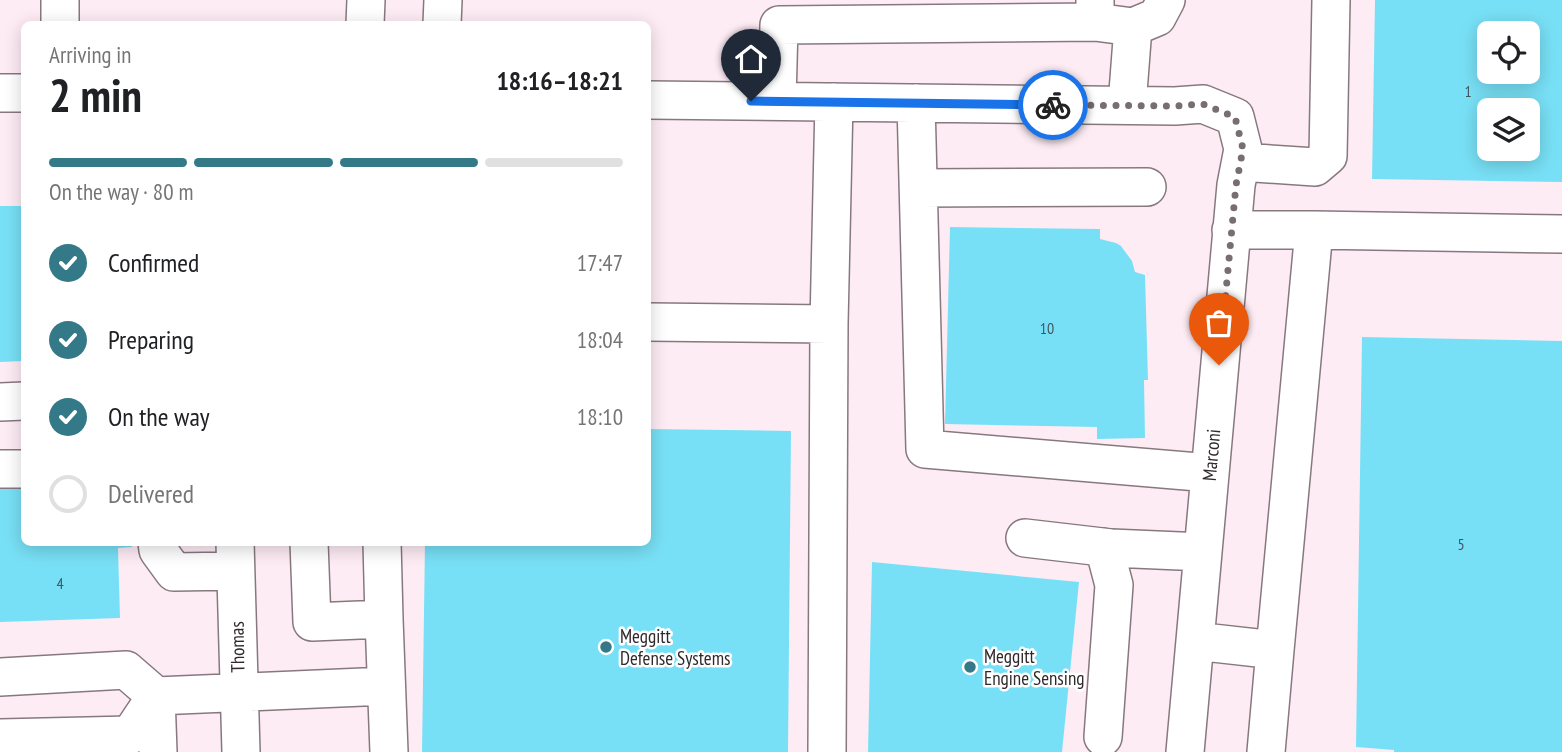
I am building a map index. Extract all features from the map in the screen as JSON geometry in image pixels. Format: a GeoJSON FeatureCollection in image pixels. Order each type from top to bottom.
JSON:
{"type":"FeatureCollection","features":[{"type":"Feature","properties":{"kind":"street"},"geometry":{"type":"LineString","coordinates":[[60,0],[60,21]]}},
{"type":"Feature","properties":{"kind":"street"},"geometry":{"type":"LineString","coordinates":[[365,21],[366,0]]}},
{"type":"Feature","properties":{"kind":"street"},"geometry":{"type":"LineString","coordinates":[[442,21],[443,0]]}},
{"type":"Feature","properties":{"kind":"street"},"geometry":{"type":"LineString","coordinates":[[777,101],[779,25],[1095,11],[1133,27],[1157,17],[1166,0]]}},
{"type":"Feature","properties":{"kind":"street"},"geometry":{"type":"LineString","coordinates":[[1241,162],[1315,167],[1328,156],[1331,0]]}},
{"type":"Feature","properties":{"kind":"street"},"geometry":{"type":"LineString","coordinates":[[651,100],[1127,105],[1133,27]]}},
{"type":"Feature","properties":{"kind":"street"},"geometry":{"type":"LineString","coordinates":[[0,93],[21,93]]}},
{"type":"Feature","properties":{"kind":"street"},"geometry":{"type":"LineString","coordinates":[[827,752],[829,324],[834,102]]}},
{"type":"Feature","properties":{"kind":"street"},"geometry":{"type":"LineString","coordinates":[[916,103],[925,449],[1210,473]]}},
{"type":"Feature","properties":{"kind":"street","name":"Marconi"},"geometry":{"type":"LineString","coordinates":[[1127,105],[1203,104],[1235,117],[1243,149],[1231,230],[1185,752]]}},
{"type":"Feature","properties":{"kind":"street"},"geometry":{"type":"LineString","coordinates":[[919,188],[1147,187]]}},
{"type":"Feature","properties":{"kind":"street"},"geometry":{"type":"LineString","coordinates":[[1231,230],[1562,234]]}},
{"type":"Feature","properties":{"kind":"street"},"geometry":{"type":"LineString","coordinates":[[1266,752],[1314,230]]}},
{"type":"Feature","properties":{"kind":"street"},"geometry":{"type":"LineString","coordinates":[[651,322],[829,324]]}},
{"type":"Feature","properties":{"kind":"street"},"geometry":{"type":"LineString","coordinates":[[0,402],[21,401]]}},
{"type":"Feature","properties":{"kind":"street"},"geometry":{"type":"LineString","coordinates":[[0,469],[21,468]]}},
{"type":"Feature","properties":{"kind":"street"},"geometry":{"type":"LineString","coordinates":[[1025,538],[1104,547],[1203,552]]}},
{"type":"Feature","properties":{"kind":"street"},"geometry":{"type":"LineString","coordinates":[[158,546],[174,572],[235,557]]}},
{"type":"Feature","properties":{"kind":"street"},"geometry":{"type":"LineString","coordinates":[[309,546],[312,622],[384,619]]}},
{"type":"Feature","properties":{"kind":"street"},"geometry":{"type":"LineString","coordinates":[[382,546],[389,752]]}},
{"type":"Feature","properties":{"kind":"street"},"geometry":{"type":"LineString","coordinates":[[1103,737],[1114,585],[1104,547]]}},
{"type":"Feature","properties":{"kind":"street","name":"Thomas"},"geometry":{"type":"LineString","coordinates":[[235,557],[241,752]]}},
{"type":"Feature","properties":{"kind":"street"},"geometry":{"type":"LineString","coordinates":[[1195,641],[1275,650]]}},
{"type":"Feature","properties":{"kind":"street"},"geometry":{"type":"LineString","coordinates":[[0,677],[126,670],[156,696],[386,686]]}},
{"type":"Feature","properties":{"kind":"street"},"geometry":{"type":"LineString","coordinates":[[0,738],[130,735],[156,696]]}},
{"type":"Feature","properties":{"kind":"street"},"geometry":{"type":"LineString","coordinates":[[156,696],[158,752]]}},
{"type":"Feature","properties":{"kind":"building"},"geometry":{"type":"Polygon","coordinates":[[[1375,0],[1562,0],[1562,182],[1372,179],[1375,0]]]}},
{"type":"Feature","properties":{"kind":"building"},"geometry":{"type":"Polygon","coordinates":[[[0,206],[21,206],[21,361],[0,362],[0,206]]]}},
{"type":"Feature","properties":{"kind":"building"},"geometry":{"type":"Polygon","coordinates":[[[950,227],[1100,229],[1100,239],[1121,246],[1132,261],[1135,272],[1145,275],[1148,380],[1144,380],[1145,438],[1097,439],[1097,427],[945,424],[950,227]]]}},
{"type":"Feature","properties":{"kind":"building"},"geometry":{"type":"Polygon","coordinates":[[[1362,337],[1562,341],[1562,752],[1394,752],[1356,747],[1362,337]]]}},
{"type":"Feature","properties":{"kind":"building","name":"Meggitt Defense Systems"},"geometry":{"type":"Polygon","coordinates":[[[651,429],[791,431],[788,752],[422,752],[425,546],[651,546],[651,429]]]}},
{"type":"Feature","properties":{"kind":"building"},"geometry":{"type":"Polygon","coordinates":[[[21,481],[21,546],[132,546],[118,548],[120,618],[0,622],[0,482],[21,481]]]}},
{"type":"Feature","properties":{"kind":"building","name":"Meggitt Engine Sensing"},"geometry":{"type":"Polygon","coordinates":[[[872,562],[1079,582],[1062,752],[868,752],[872,562]]]}},
{"type":"Feature","properties":{"kind":"way so far"},"geometry":{"type":"LineString","coordinates":[[1053,105],[1203,104],[1235,117],[1243,149],[1236,185],[1219,365]]}},
{"type":"Feature","properties":{"kind":"place","name":"Meggitt Defense Systems"},"geometry":{"type":"Point","coordinates":[606,647]}},
{"type":"Feature","properties":{"kind":"place","name":"Meggitt Engine Sensing"},"geometry":{"type":"Point","coordinates":[970,667]}},
{"type":"Feature","properties":{"kind":"route"},"geometry":{"type":"LineString","coordinates":[[751,101],[1053,105]]}}]}
